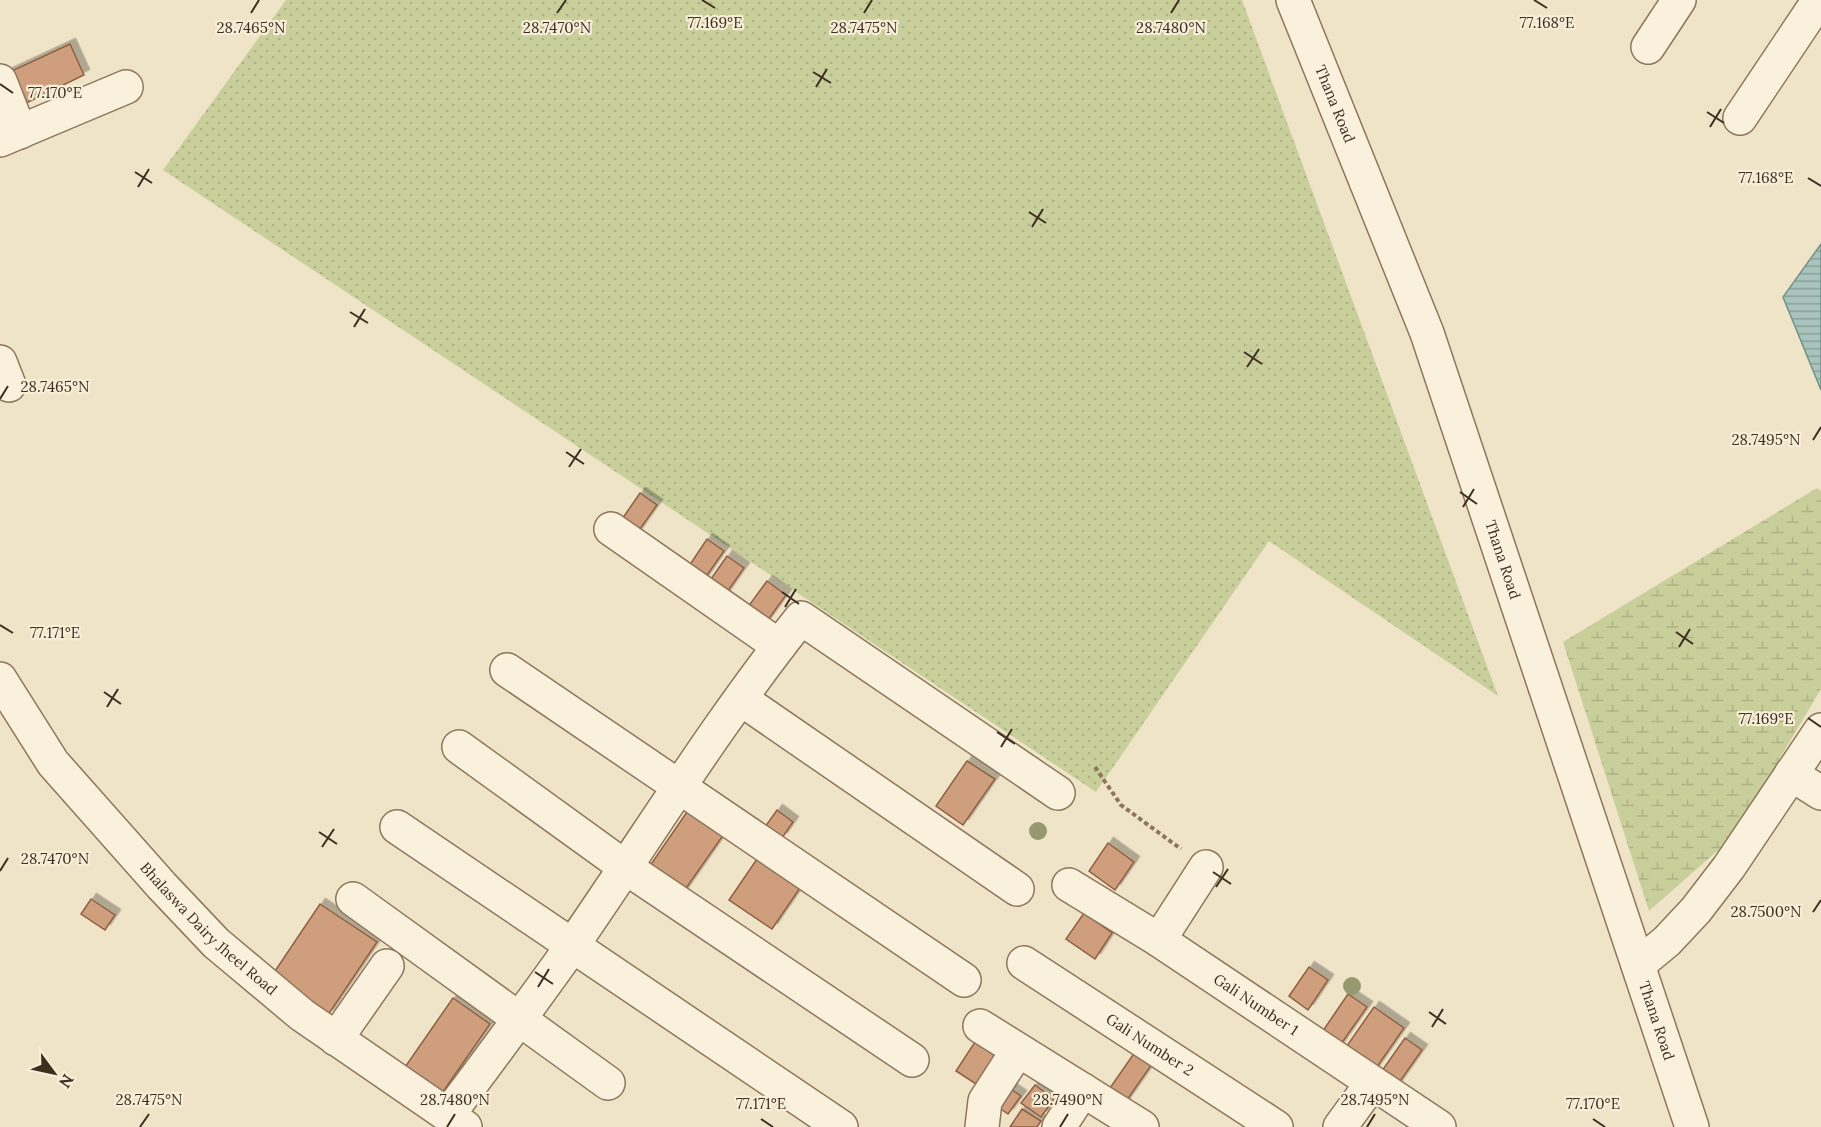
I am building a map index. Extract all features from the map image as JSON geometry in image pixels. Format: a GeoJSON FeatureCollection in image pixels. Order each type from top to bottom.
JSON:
{"type":"FeatureCollection","features":[{"type":"Feature","properties":{"kind":"street","name":"Thana Road"},"geometry":{"type":"LineString","coordinates":[[1293,0],[1427,333],[1692,1127]]}},
{"type":"Feature","properties":{"kind":"street"},"geometry":{"type":"LineString","coordinates":[[1648,47],[1679,0]]}},
{"type":"Feature","properties":{"kind":"street"},"geometry":{"type":"LineString","coordinates":[[1740,118],[1819,0]]}},
{"type":"Feature","properties":{"kind":"street"},"geometry":{"type":"LineString","coordinates":[[0,81],[10,136],[126,87]]}},
{"type":"Feature","properties":{"kind":"street"},"geometry":{"type":"LineString","coordinates":[[611,530],[779,646]]}},
{"type":"Feature","properties":{"kind":"street"},"geometry":{"type":"LineString","coordinates":[[457,1121],[519,1019],[572,946],[678,787],[801,618],[1058,793]]}},
{"type":"Feature","properties":{"kind":"street"},"geometry":{"type":"LineString","coordinates":[[507,670],[964,980]]}},
{"type":"Feature","properties":{"kind":"street","name":"Bhalaswa Dairy Jheel Road"},"geometry":{"type":"LineString","coordinates":[[0,679],[53,763],[216,943],[302,1015],[457,1121]]}},
{"type":"Feature","properties":{"kind":"street"},"geometry":{"type":"LineString","coordinates":[[741,699],[1017,889]]}},
{"type":"Feature","properties":{"kind":"street"},"geometry":{"type":"LineString","coordinates":[[1638,965],[1667,941],[1696,910],[1729,867],[1821,730]]}},
{"type":"Feature","properties":{"kind":"street"},"geometry":{"type":"LineString","coordinates":[[459,747],[625,867],[912,1060]]}},
{"type":"Feature","properties":{"kind":"street"},"geometry":{"type":"LineString","coordinates":[[1791,774],[1821,793]]}},
{"type":"Feature","properties":{"kind":"street"},"geometry":{"type":"LineString","coordinates":[[397,827],[841,1127]]}},
{"type":"Feature","properties":{"kind":"street"},"geometry":{"type":"LineString","coordinates":[[1159,940],[1206,867]]}},
{"type":"Feature","properties":{"kind":"street","name":"Gali Number 1"},"geometry":{"type":"LineString","coordinates":[[1069,885],[1159,940],[1439,1127]]}},
{"type":"Feature","properties":{"kind":"street"},"geometry":{"type":"LineString","coordinates":[[353,899],[608,1083]]}},
{"type":"Feature","properties":{"kind":"street","name":"Gali Number 2"},"geometry":{"type":"LineString","coordinates":[[1024,963],[1276,1127]]}},
{"type":"Feature","properties":{"kind":"street"},"geometry":{"type":"LineString","coordinates":[[336,1039],[387,966]]}},
{"type":"Feature","properties":{"kind":"street"},"geometry":{"type":"LineString","coordinates":[[980,1026],[1142,1127]]}},
{"type":"Feature","properties":{"kind":"street"},"geometry":{"type":"LineString","coordinates":[[984,1114],[1018,1050]]}},
{"type":"Feature","properties":{"kind":"street"},"geometry":{"type":"LineString","coordinates":[[1340,1127],[1372,1083]]}},
{"type":"Feature","properties":{"kind":"street"},"geometry":{"type":"LineString","coordinates":[[1059,1127],[1083,1090]]}},
{"type":"Feature","properties":{"kind":"path"},"geometry":{"type":"LineString","coordinates":[[1095,767],[1121,806],[1206,867]]}},
{"type":"Feature","properties":{"kind":"green space"},"geometry":{"type":"Polygon","coordinates":[[[286,0],[1242,0],[1498,696],[1269,541],[1096,792],[163,170],[286,0]]]}},
{"type":"Feature","properties":{"kind":"green space"},"geometry":{"type":"Polygon","coordinates":[[[1817,488],[1821,491],[1821,689],[1732,838],[1649,911],[1563,642],[1817,488]]]}},
{"type":"Feature","properties":{"kind":"water"},"geometry":{"type":"Polygon","coordinates":[[[1821,244],[1821,390],[1783,297],[1821,244]]]}},
{"type":"Feature","properties":{"kind":"building"},"geometry":{"type":"Polygon","coordinates":[[[70,44],[84,75],[18,107],[3,75],[70,44]]]}},
{"type":"Feature","properties":{"kind":"building"},"geometry":{"type":"Polygon","coordinates":[[[640,493],[657,505],[635,536],[618,525],[640,493]]]}},
{"type":"Feature","properties":{"kind":"building"},"geometry":{"type":"Polygon","coordinates":[[[707,539],[724,551],[703,581],[687,569],[707,539]]]}},
{"type":"Feature","properties":{"kind":"building"},"geometry":{"type":"Polygon","coordinates":[[[727,556],[744,568],[723,598],[706,586],[727,556]]]}},
{"type":"Feature","properties":{"kind":"building"},"geometry":{"type":"Polygon","coordinates":[[[767,581],[786,595],[765,624],[745,611],[767,581]]]}},
{"type":"Feature","properties":{"kind":"building"},"geometry":{"type":"Polygon","coordinates":[[[967,761],[995,779],[963,825],[936,806],[967,761]]]}},
{"type":"Feature","properties":{"kind":"building"},"geometry":{"type":"Polygon","coordinates":[[[689,809],[724,834],[682,894],[647,870],[689,809]]]}},
{"type":"Feature","properties":{"kind":"building"},"geometry":{"type":"Polygon","coordinates":[[[777,810],[793,822],[782,838],[765,827],[777,810]]]}},
{"type":"Feature","properties":{"kind":"building"},"geometry":{"type":"Polygon","coordinates":[[[1108,843],[1134,862],[1115,890],[1089,871],[1108,843]]]}},
{"type":"Feature","properties":{"kind":"building"},"geometry":{"type":"Polygon","coordinates":[[[757,859],[800,888],[772,929],[729,900],[757,859]]]}},
{"type":"Feature","properties":{"kind":"building"},"geometry":{"type":"Polygon","coordinates":[[[91,899],[115,915],[105,930],[81,914],[91,899]]]}},
{"type":"Feature","properties":{"kind":"building"},"geometry":{"type":"Polygon","coordinates":[[[320,904],[377,942],[328,1015],[271,977],[320,904]]]}},
{"type":"Feature","properties":{"kind":"building"},"geometry":{"type":"Polygon","coordinates":[[[1084,913],[1112,933],[1095,959],[1066,939],[1084,913]]]}},
{"type":"Feature","properties":{"kind":"building"},"geometry":{"type":"Polygon","coordinates":[[[1309,967],[1328,980],[1308,1010],[1289,996],[1309,967]]]}},
{"type":"Feature","properties":{"kind":"building"},"geometry":{"type":"Polygon","coordinates":[[[1348,994],[1367,1007],[1334,1054],[1316,1041],[1348,994]]]}},
{"type":"Feature","properties":{"kind":"building"},"geometry":{"type":"Polygon","coordinates":[[[453,998],[490,1024],[440,1096],[403,1070],[453,998]]]}},
{"type":"Feature","properties":{"kind":"building"},"geometry":{"type":"Polygon","coordinates":[[[1374,1007],[1404,1028],[1372,1074],[1342,1053],[1374,1007]]]}},
{"type":"Feature","properties":{"kind":"building"},"geometry":{"type":"Polygon","coordinates":[[[1405,1038],[1422,1050],[1396,1087],[1379,1075],[1405,1038]]]}},
{"type":"Feature","properties":{"kind":"building"},"geometry":{"type":"Polygon","coordinates":[[[975,1042],[995,1056],[976,1084],[956,1071],[975,1042]]]}},
{"type":"Feature","properties":{"kind":"building"},"geometry":{"type":"Polygon","coordinates":[[[1135,1052],[1152,1064],[1120,1110],[1103,1098],[1135,1052]]]}},
{"type":"Feature","properties":{"kind":"building"},"geometry":{"type":"Polygon","coordinates":[[[995,1078],[1021,1096],[1008,1114],[983,1096],[995,1078]]]}},
{"type":"Feature","properties":{"kind":"building"},"geometry":{"type":"Polygon","coordinates":[[[1035,1085],[1054,1099],[1041,1117],[1021,1103],[1035,1085]]]}},
{"type":"Feature","properties":{"kind":"building"},"geometry":{"type":"Polygon","coordinates":[[[1022,1109],[1041,1121],[1037,1127],[1010,1127],[1022,1109]]]}}]}
